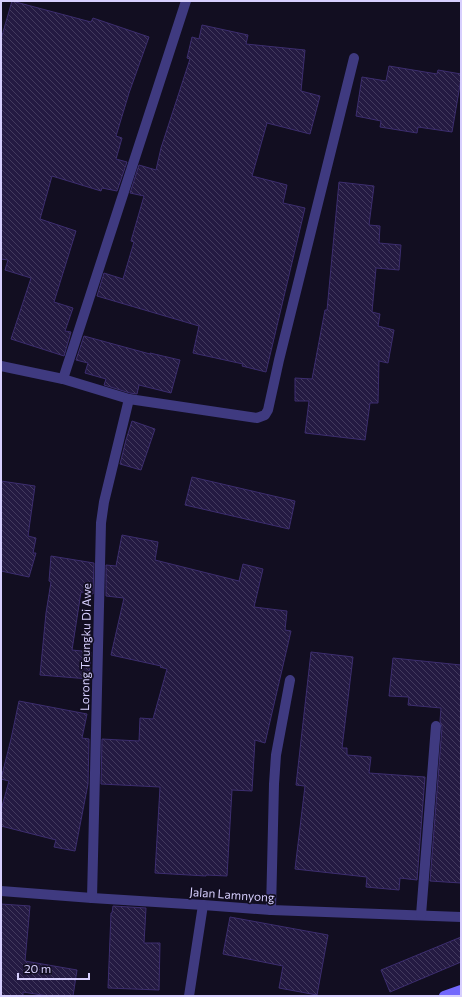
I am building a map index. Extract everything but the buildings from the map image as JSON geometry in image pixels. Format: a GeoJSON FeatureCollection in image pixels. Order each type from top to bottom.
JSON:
{"type":"FeatureCollection","features":[{"type":"Feature","properties":{"kind":"street"},"geometry":{"type":"LineString","coordinates":[[63,379],[186,1]]}},
{"type":"Feature","properties":{"kind":"street"},"geometry":{"type":"LineString","coordinates":[[1,366],[63,379],[129,399],[257,418],[265,415],[268,410],[354,58]]}},
{"type":"Feature","properties":{"kind":"street","name":"Lorong Teungku Di Awe"},"geometry":{"type":"LineString","coordinates":[[92,898],[101,523],[104,502],[129,399]]}},
{"type":"Feature","properties":{"kind":"street"},"geometry":{"type":"LineString","coordinates":[[271,910],[271,871],[276,755],[290,680]]}},
{"type":"Feature","properties":{"kind":"street"},"geometry":{"type":"LineString","coordinates":[[421,915],[436,726]]}},
{"type":"Feature","properties":{"kind":"street","name":"Jalan Lamnyong"},"geometry":{"type":"LineString","coordinates":[[1,891],[271,910],[461,917]]}},
{"type":"Feature","properties":{"kind":"street"},"geometry":{"type":"LineString","coordinates":[[189,996],[203,905]]}},
{"type":"Feature","properties":{"kind":"street"},"geometry":{"type":"LineString","coordinates":[[444,996],[461,990]]}}]}
